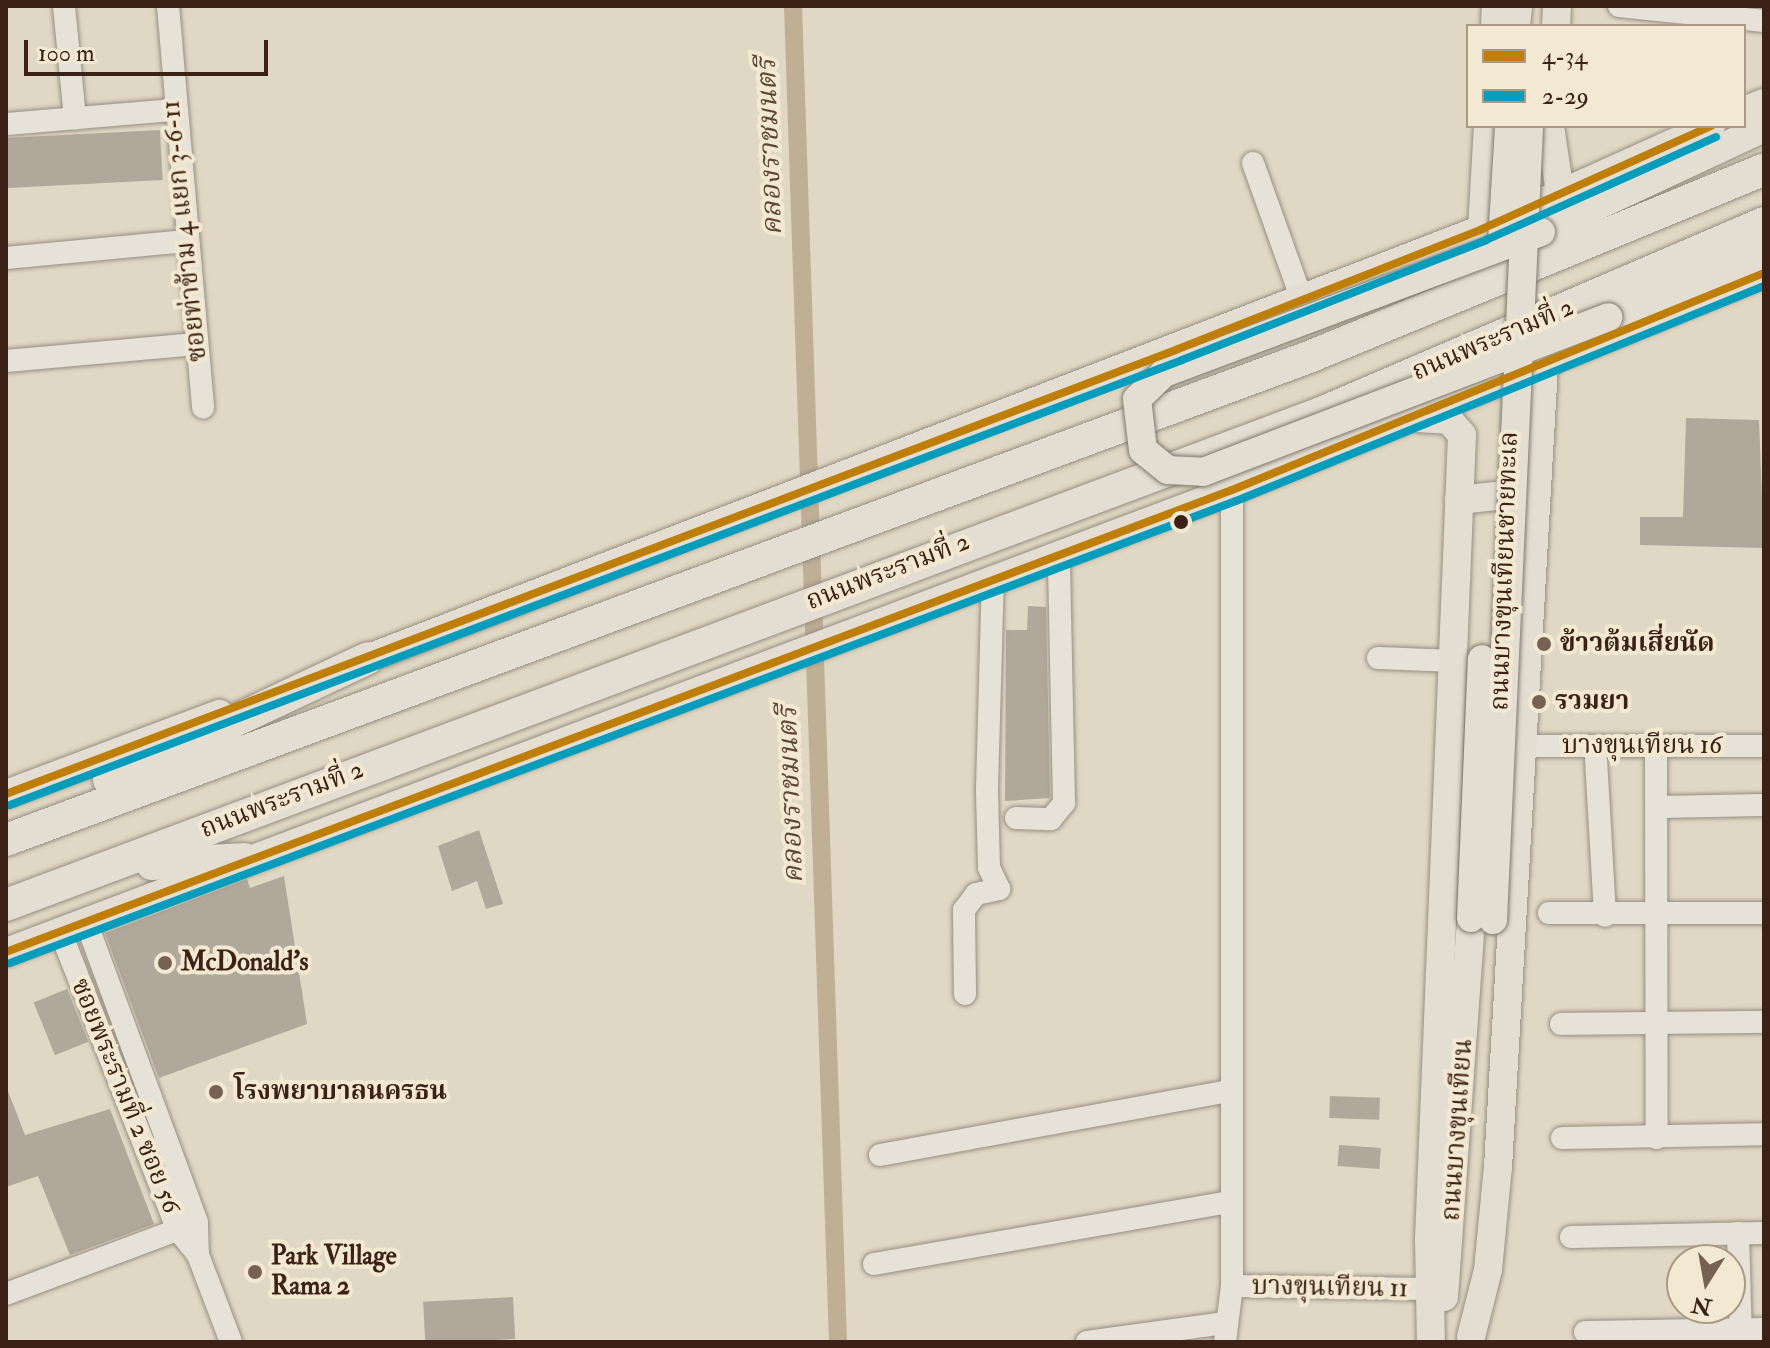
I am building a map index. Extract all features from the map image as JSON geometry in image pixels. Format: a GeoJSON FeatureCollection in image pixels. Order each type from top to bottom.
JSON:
{"type":"FeatureCollection","features":[{"type":"Feature","properties":{"kind":"highway","name":"ถนนพระรามที่ 2"},"geometry":{"type":"LineString","coordinates":[[6,840],[534,641],[1309,357],[1764,169]]}},
{"type":"Feature","properties":{"kind":"highway","name":"ถนนพระรามที่ 2"},"geometry":{"type":"LineString","coordinates":[[6,905],[1105,491],[1321,413],[1764,223]]}},
{"type":"Feature","properties":{"kind":"highway"},"geometry":{"type":"LineString","coordinates":[[52,823],[114,778],[368,658]]}},
{"type":"Feature","properties":{"kind":"highway"},"geometry":{"type":"LineString","coordinates":[[6,850],[469,675]]}},
{"type":"Feature","properties":{"kind":"highway"},"geometry":{"type":"LineString","coordinates":[[6,886],[480,707]]}},
{"type":"Feature","properties":{"kind":"highway"},"geometry":{"type":"LineString","coordinates":[[85,875],[179,859],[244,859]]}},
{"type":"Feature","properties":{"kind":"main road"},"geometry":{"type":"LineString","coordinates":[[1482,229],[1488,128]]}},
{"type":"Feature","properties":{"kind":"main road","name":"ถนนบางขุนเทียนชายทะเล"},"geometry":{"type":"LineString","coordinates":[[1482,919],[1509,128]]}},
{"type":"Feature","properties":{"kind":"main road","name":"ถนนบางขุนเทียนชายทะเล"},"geometry":{"type":"LineString","coordinates":[[1482,919],[1529,128]]}},
{"type":"Feature","properties":{"kind":"main road"},"geometry":{"type":"LineString","coordinates":[[1550,128],[1560,193]]}},
{"type":"Feature","properties":{"kind":"main road"},"geometry":{"type":"LineString","coordinates":[[6,794],[712,528],[1302,300],[1482,229],[1706,128]]}},
{"type":"Feature","properties":{"kind":"main road"},"geometry":{"type":"LineString","coordinates":[[1764,128],[1541,232],[1164,373],[1137,399],[1143,450],[1168,470],[1203,472],[1608,317],[1764,250]]}},
{"type":"Feature","properties":{"kind":"main road","name":"ถนนพระรามที่ 2"},"geometry":{"type":"LineString","coordinates":[[6,952],[716,681],[1232,490],[1544,367],[1764,273]]}},
{"type":"Feature","properties":{"kind":"main road"},"geometry":{"type":"LineString","coordinates":[[1471,1339],[1488,1270],[1496,1181],[1533,492],[1544,367]]}},
{"type":"Feature","properties":{"kind":"main road"},"geometry":{"type":"LineString","coordinates":[[1418,418],[1461,428],[1456,661],[1429,1289],[1431,1342]]}},
{"type":"Feature","properties":{"kind":"main road"},"geometry":{"type":"LineString","coordinates":[[1459,500],[1533,492]]}},
{"type":"Feature","properties":{"kind":"main road","name":"ถนนบางขุนเทียน"},"geometry":{"type":"LineString","coordinates":[[1471,1339],[1482,919]]}},
{"type":"Feature","properties":{"kind":"main road","name":"ถนนบางขุนเทียน"},"geometry":{"type":"LineString","coordinates":[[1439,1342],[1482,919]]}},
{"type":"Feature","properties":{"kind":"street"},"geometry":{"type":"LineString","coordinates":[[64,6],[75,118]]}},
{"type":"Feature","properties":{"kind":"street","name":"ซอยท่าข้าม 4 แยก 3-6-11"},"geometry":{"type":"LineString","coordinates":[[168,6],[172,110],[203,407]]}},
{"type":"Feature","properties":{"kind":"street"},"geometry":{"type":"LineString","coordinates":[[1619,6],[1673,8],[1764,21]]}},
{"type":"Feature","properties":{"kind":"street"},"geometry":{"type":"LineString","coordinates":[[6,124],[172,110]]}},
{"type":"Feature","properties":{"kind":"street"},"geometry":{"type":"LineString","coordinates":[[1253,163],[1302,300]]}},
{"type":"Feature","properties":{"kind":"street"},"geometry":{"type":"LineString","coordinates":[[6,258],[186,241]]}},
{"type":"Feature","properties":{"kind":"street"},"geometry":{"type":"LineString","coordinates":[[6,361],[196,344]]}},
{"type":"Feature","properties":{"kind":"street"},"geometry":{"type":"LineString","coordinates":[[1087,1342],[1224,1332],[1232,1286],[1232,490]]}},
{"type":"Feature","properties":{"kind":"street"},"geometry":{"type":"LineString","coordinates":[[1016,818],[1051,819],[1064,803],[1059,554]]}},
{"type":"Feature","properties":{"kind":"street"},"geometry":{"type":"LineString","coordinates":[[965,994],[964,910],[976,894],[999,889],[989,868],[993,579]]}},
{"type":"Feature","properties":{"kind":"street"},"geometry":{"type":"LineString","coordinates":[[1378,658],[1456,661]]}},
{"type":"Feature","properties":{"kind":"street","name":"บางขุนเทียน 16"},"geometry":{"type":"LineString","coordinates":[[1521,746],[1764,746]]}},
{"type":"Feature","properties":{"kind":"street"},"geometry":{"type":"LineString","coordinates":[[1656,748],[1661,916],[1656,1025],[1657,1138]]}},
{"type":"Feature","properties":{"kind":"street"},"geometry":{"type":"LineString","coordinates":[[1596,759],[1605,916]]}},
{"type":"Feature","properties":{"kind":"street"},"geometry":{"type":"LineString","coordinates":[[1658,807],[1764,805]]}},
{"type":"Feature","properties":{"kind":"street"},"geometry":{"type":"LineString","coordinates":[[1549,913],[1605,916],[1764,913]]}},
{"type":"Feature","properties":{"kind":"street","name":"ซอยพระรามที่ 2 ซอย 56"},"geometry":{"type":"LineString","coordinates":[[73,926],[188,1226],[228,1341]]}},
{"type":"Feature","properties":{"kind":"street"},"geometry":{"type":"LineString","coordinates":[[1561,1024],[1764,1022]]}},
{"type":"Feature","properties":{"kind":"street"},"geometry":{"type":"LineString","coordinates":[[880,1155],[1230,1091]]}},
{"type":"Feature","properties":{"kind":"street"},"geometry":{"type":"LineString","coordinates":[[1562,1138],[1764,1134]]}},
{"type":"Feature","properties":{"kind":"street"},"geometry":{"type":"LineString","coordinates":[[874,1264],[1231,1202]]}},
{"type":"Feature","properties":{"kind":"street"},"geometry":{"type":"LineString","coordinates":[[6,1294],[188,1226]]}},
{"type":"Feature","properties":{"kind":"street"},"geometry":{"type":"LineString","coordinates":[[1738,1233],[1741,1336]]}},
{"type":"Feature","properties":{"kind":"street"},"geometry":{"type":"LineString","coordinates":[[1571,1237],[1764,1233]]}},
{"type":"Feature","properties":{"kind":"street","name":"บางขุนเทียน 11"},"geometry":{"type":"LineString","coordinates":[[1232,1286],[1429,1289]]}},
{"type":"Feature","properties":{"kind":"street"},"geometry":{"type":"LineString","coordinates":[[1585,1332],[1741,1336],[1764,1329]]}},
{"type":"Feature","properties":{"kind":"building"},"geometry":{"type":"Polygon","coordinates":[[[160,130],[163,180],[8,188],[6,138],[160,130]]]}},
{"type":"Feature","properties":{"kind":"building"},"geometry":{"type":"Polygon","coordinates":[[[1686,418],[1759,420],[1764,548],[1640,545],[1640,517],[1683,517],[1686,418]]]}},
{"type":"Feature","properties":{"kind":"building"},"geometry":{"type":"Polygon","coordinates":[[[1028,606],[1046,607],[1050,798],[1005,801],[1006,630],[1027,630],[1028,606]]]}},
{"type":"Feature","properties":{"kind":"building"},"geometry":{"type":"Polygon","coordinates":[[[479,830],[503,904],[486,909],[477,881],[452,891],[438,846],[479,830]]]}},
{"type":"Feature","properties":{"kind":"building"},"geometry":{"type":"Polygon","coordinates":[[[284,876],[307,1024],[159,1078],[105,933],[247,879],[250,888],[284,876]]]}},
{"type":"Feature","properties":{"kind":"building"},"geometry":{"type":"Polygon","coordinates":[[[67,989],[88,1042],[55,1055],[34,1002],[67,989]]]}},
{"type":"Feature","properties":{"kind":"building"},"geometry":{"type":"Polygon","coordinates":[[[6,1086],[25,1135],[110,1109],[154,1224],[70,1255],[38,1176],[6,1187],[6,1086]]]}},
{"type":"Feature","properties":{"kind":"building"},"geometry":{"type":"Polygon","coordinates":[[[1330,1096],[1380,1098],[1379,1120],[1329,1118],[1330,1096]]]}},
{"type":"Feature","properties":{"kind":"building"},"geometry":{"type":"Polygon","coordinates":[[[1339,1145],[1381,1148],[1379,1169],[1338,1166],[1339,1145]]]}},
{"type":"Feature","properties":{"kind":"building"},"geometry":{"type":"Polygon","coordinates":[[[513,1297],[515,1339],[425,1342],[423,1302],[513,1297]]]}},
{"type":"Feature","properties":{"kind":"waterway","name":"คลองราชมนตรี"},"geometry":{"type":"LineString","coordinates":[[793,6],[838,1342]]}},
{"type":"Feature","properties":{"kind":"transit line","name":"4-34"},"geometry":{"type":"LineString","coordinates":[[6,794],[1178,349],[1482,229],[1707,128]]}},
{"type":"Feature","properties":{"kind":"transit line","name":"2-29"},"geometry":{"type":"LineString","coordinates":[[10,805],[1182,360],[1486,240],[1716,137]]}},
{"type":"Feature","properties":{"kind":"transit line","name":"4-34"},"geometry":{"type":"LineString","coordinates":[[6,952],[1232,490],[1764,273]]}},
{"type":"Feature","properties":{"kind":"transit line","name":"2-29"},"geometry":{"type":"LineString","coordinates":[[10,963],[1236,501],[1764,286]]}},
{"type":"Feature","properties":{"kind":"place","name":"ข้าวต้มเสี่ยนัด"},"geometry":{"type":"Point","coordinates":[1544,644]}},
{"type":"Feature","properties":{"kind":"place","name":"รวมยา"},"geometry":{"type":"Point","coordinates":[1539,702]}},
{"type":"Feature","properties":{"kind":"place","name":"McDonald's"},"geometry":{"type":"Point","coordinates":[165,963]}},
{"type":"Feature","properties":{"kind":"place","name":"โรงพยาบาลนครธน"},"geometry":{"type":"Point","coordinates":[216,1092]}},
{"type":"Feature","properties":{"kind":"place","name":"Park Village Rama 2"},"geometry":{"type":"Point","coordinates":[255,1272]}}]}
